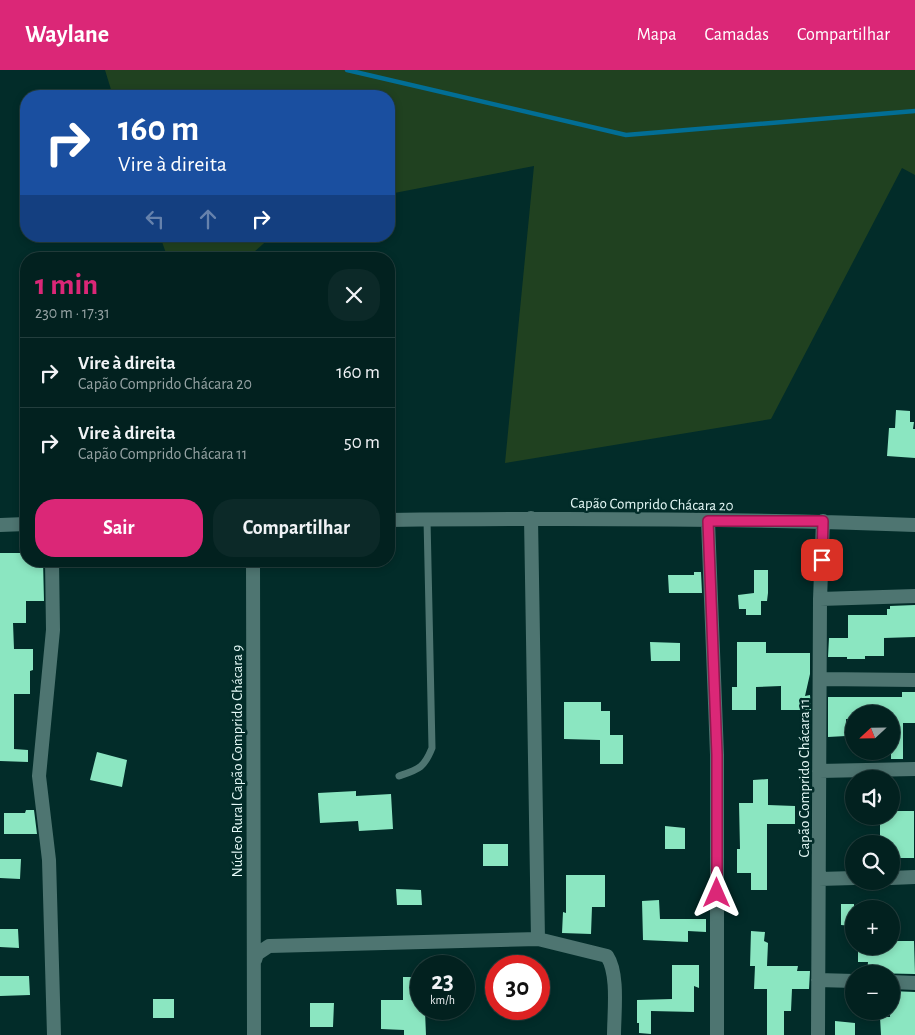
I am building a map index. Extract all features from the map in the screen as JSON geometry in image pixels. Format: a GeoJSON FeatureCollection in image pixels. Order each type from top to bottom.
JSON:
{"type":"FeatureCollection","features":[{"type":"Feature","properties":{"kind":"street","name":"Capão Comprido Chácara 20"},"geometry":{"type":"LineString","coordinates":[[395,520],[530,518],[823,521],[915,524]]}},
{"type":"Feature","properties":{"kind":"street"},"geometry":{"type":"LineString","coordinates":[[530,518],[538,939]]}},
{"type":"Feature","properties":{"kind":"street"},"geometry":{"type":"LineString","coordinates":[[708,521],[717,755],[717,1035]]}},
{"type":"Feature","properties":{"kind":"street","name":"Capão Comprido Chácara 11"},"geometry":{"type":"LineString","coordinates":[[818,1035],[820,599],[823,521]]}},
{"type":"Feature","properties":{"kind":"street"},"geometry":{"type":"LineString","coordinates":[[0,525],[20,524]]}},
{"type":"Feature","properties":{"kind":"street"},"geometry":{"type":"LineString","coordinates":[[52,567],[53,630],[39,776],[49,860],[54,1035]]}},
{"type":"Feature","properties":{"kind":"street","name":"Núcleo Rural Capão Comprido Chácara 9"},"geometry":{"type":"LineString","coordinates":[[253,567],[254,1035]]}},
{"type":"Feature","properties":{"kind":"street"},"geometry":{"type":"LineString","coordinates":[[820,599],[915,596]]}},
{"type":"Feature","properties":{"kind":"street"},"geometry":{"type":"LineString","coordinates":[[820,679],[915,680]]}},
{"type":"Feature","properties":{"kind":"street"},"geometry":{"type":"LineString","coordinates":[[819,771],[915,769]]}},
{"type":"Feature","properties":{"kind":"street"},"geometry":{"type":"LineString","coordinates":[[900,878],[915,877]]}},
{"type":"Feature","properties":{"kind":"street"},"geometry":{"type":"LineString","coordinates":[[819,879],[845,878]]}},
{"type":"Feature","properties":{"kind":"street"},"geometry":{"type":"LineString","coordinates":[[255,960],[257,954],[269,946],[538,939],[607,956],[611,962],[614,980],[614,1035]]}},
{"type":"Feature","properties":{"kind":"street"},"geometry":{"type":"LineString","coordinates":[[818,980],[845,981]]}},
{"type":"Feature","properties":{"kind":"street"},"geometry":{"type":"LineString","coordinates":[[900,982],[915,983]]}},
{"type":"Feature","properties":{"kind":"lane"},"geometry":{"type":"LineString","coordinates":[[399,776],[417,770],[425,764],[432,748],[427,520]]}},
{"type":"Feature","properties":{"kind":"green space"},"geometry":{"type":"Polygon","coordinates":[[[105,70],[915,70],[915,175],[902,168],[771,419],[505,463],[534,166],[395,193],[395,90],[111,90],[105,70]]]}},
{"type":"Feature","properties":{"kind":"green space"},"geometry":{"type":"Polygon","coordinates":[[[162,242],[265,242],[254,252],[166,252],[162,242]]]}},
{"type":"Feature","properties":{"kind":"building"},"geometry":{"type":"Polygon","coordinates":[[[896,410],[910,411],[910,422],[914,422],[913,429],[915,429],[915,458],[887,456],[889,428],[895,428],[896,410]]]}},
{"type":"Feature","properties":{"kind":"building"},"geometry":{"type":"Polygon","coordinates":[[[0,553],[20,553],[20,567],[43,567],[44,601],[26,601],[26,623],[13,623],[14,649],[33,649],[33,670],[30,671],[30,694],[14,694],[14,749],[28,750],[28,762],[0,761],[0,553]]]}},
{"type":"Feature","properties":{"kind":"building"},"geometry":{"type":"Polygon","coordinates":[[[754,570],[768,570],[767,601],[761,601],[761,615],[746,615],[746,609],[739,609],[738,595],[754,593],[754,570]]]}},
{"type":"Feature","properties":{"kind":"building"},"geometry":{"type":"Polygon","coordinates":[[[694,572],[701,572],[702,593],[669,593],[668,575],[694,575],[694,572]]]}},
{"type":"Feature","properties":{"kind":"building"},"geometry":{"type":"Polygon","coordinates":[[[915,605],[915,637],[884,638],[884,656],[865,656],[865,659],[828,657],[829,638],[848,638],[848,615],[887,615],[887,609],[890,609],[890,606],[915,605]]]}},
{"type":"Feature","properties":{"kind":"building"},"geometry":{"type":"Polygon","coordinates":[[[650,642],[680,643],[680,661],[651,661],[650,642]]]}},
{"type":"Feature","properties":{"kind":"building"},"geometry":{"type":"Polygon","coordinates":[[[737,642],[766,642],[766,653],[810,653],[810,674],[805,696],[810,695],[811,710],[781,710],[781,686],[756,687],[756,710],[732,710],[732,687],[737,687],[737,642]]]}},
{"type":"Feature","properties":{"kind":"building"},"geometry":{"type":"Polygon","coordinates":[[[902,692],[915,692],[915,723],[903,723],[903,759],[900,759],[900,705],[845,705],[845,736],[828,737],[828,697],[902,697],[902,692]]]}},
{"type":"Feature","properties":{"kind":"building"},"geometry":{"type":"Polygon","coordinates":[[[564,702],[601,702],[601,711],[610,711],[610,735],[623,735],[623,764],[600,764],[600,740],[564,739],[564,702]]]}},
{"type":"Feature","properties":{"kind":"building"},"geometry":{"type":"Polygon","coordinates":[[[97,752],[127,760],[122,787],[90,780],[97,752]]]}},
{"type":"Feature","properties":{"kind":"building"},"geometry":{"type":"Polygon","coordinates":[[[768,779],[768,805],[795,806],[795,824],[767,824],[767,890],[751,890],[751,873],[737,873],[737,849],[740,849],[739,803],[753,803],[753,780],[768,779]]]}},
{"type":"Feature","properties":{"kind":"building"},"geometry":{"type":"Polygon","coordinates":[[[356,791],[356,796],[391,794],[393,829],[359,831],[358,821],[320,823],[318,793],[356,791]]]}},
{"type":"Feature","properties":{"kind":"building"},"geometry":{"type":"Polygon","coordinates":[[[26,810],[34,810],[37,834],[4,834],[4,813],[25,813],[26,810]]]}},
{"type":"Feature","properties":{"kind":"building"},"geometry":{"type":"Polygon","coordinates":[[[900,811],[914,811],[914,858],[900,858],[900,835],[880,835],[880,825],[900,825],[900,811]]]}},
{"type":"Feature","properties":{"kind":"building"},"geometry":{"type":"Polygon","coordinates":[[[665,826],[685,828],[685,849],[665,849],[665,826]]]}},
{"type":"Feature","properties":{"kind":"building"},"geometry":{"type":"Polygon","coordinates":[[[483,844],[508,844],[508,866],[483,866],[483,844]]]}},
{"type":"Feature","properties":{"kind":"building"},"geometry":{"type":"Polygon","coordinates":[[[0,859],[21,859],[20,879],[0,878],[0,859]]]}},
{"type":"Feature","properties":{"kind":"building"},"geometry":{"type":"Polygon","coordinates":[[[566,875],[605,875],[605,907],[592,907],[591,934],[562,933],[563,912],[566,913],[566,875]]]}},
{"type":"Feature","properties":{"kind":"building"},"geometry":{"type":"Polygon","coordinates":[[[396,889],[421,890],[422,905],[397,905],[396,889]]]}},
{"type":"Feature","properties":{"kind":"building"},"geometry":{"type":"Polygon","coordinates":[[[659,900],[660,919],[706,919],[706,932],[688,931],[688,942],[643,940],[642,901],[659,900]]]}},
{"type":"Feature","properties":{"kind":"building"},"geometry":{"type":"Polygon","coordinates":[[[841,904],[845,904],[845,925],[841,925],[841,904]]]}},
{"type":"Feature","properties":{"kind":"building"},"geometry":{"type":"Polygon","coordinates":[[[0,929],[18,929],[19,948],[0,947],[0,929]]]}},
{"type":"Feature","properties":{"kind":"building"},"geometry":{"type":"Polygon","coordinates":[[[751,931],[765,932],[764,941],[768,943],[767,966],[798,966],[797,971],[810,971],[809,989],[792,989],[791,1011],[784,1011],[784,1035],[767,1035],[767,989],[754,989],[755,966],[750,966],[751,931]]]}},
{"type":"Feature","properties":{"kind":"building"},"geometry":{"type":"Polygon","coordinates":[[[900,941],[914,941],[915,974],[900,974],[900,965],[868,965],[868,962],[858,962],[858,955],[900,955],[900,941]]]}},
{"type":"Feature","properties":{"kind":"building"},"geometry":{"type":"Polygon","coordinates":[[[672,965],[699,965],[699,988],[694,986],[694,1012],[651,1011],[651,1034],[639,1033],[637,1000],[672,999],[672,965]]]}},
{"type":"Feature","properties":{"kind":"building"},"geometry":{"type":"Polygon","coordinates":[[[0,976],[29,976],[30,995],[0,996],[0,976]]]}},
{"type":"Feature","properties":{"kind":"building"},"geometry":{"type":"Polygon","coordinates":[[[403,977],[410,977],[410,1020],[425,1020],[426,1035],[404,1035],[404,1030],[381,1029],[381,1000],[403,1000],[403,977]]]}},
{"type":"Feature","properties":{"kind":"building"},"geometry":{"type":"Polygon","coordinates":[[[900,991],[915,992],[915,1035],[881,1035],[880,1020],[900,1020],[900,991]]]}},
{"type":"Feature","properties":{"kind":"building"},"geometry":{"type":"Polygon","coordinates":[[[153,999],[174,999],[174,1018],[153,1018],[153,999]]]}},
{"type":"Feature","properties":{"kind":"building"},"geometry":{"type":"Polygon","coordinates":[[[310,1003],[334,1003],[333,1027],[310,1027],[310,1003]]]}},
{"type":"Feature","properties":{"kind":"building"},"geometry":{"type":"Polygon","coordinates":[[[835,1021],[855,1023],[855,1035],[835,1035],[835,1021]]]}},
{"type":"Feature","properties":{"kind":"waterway"},"geometry":{"type":"LineString","coordinates":[[347,70],[626,135],[915,111]]}},
{"type":"Feature","properties":{"kind":"route"},"geometry":{"type":"LineString","coordinates":[[717,893],[717,755],[708,521],[823,521],[822,560]]}}]}
